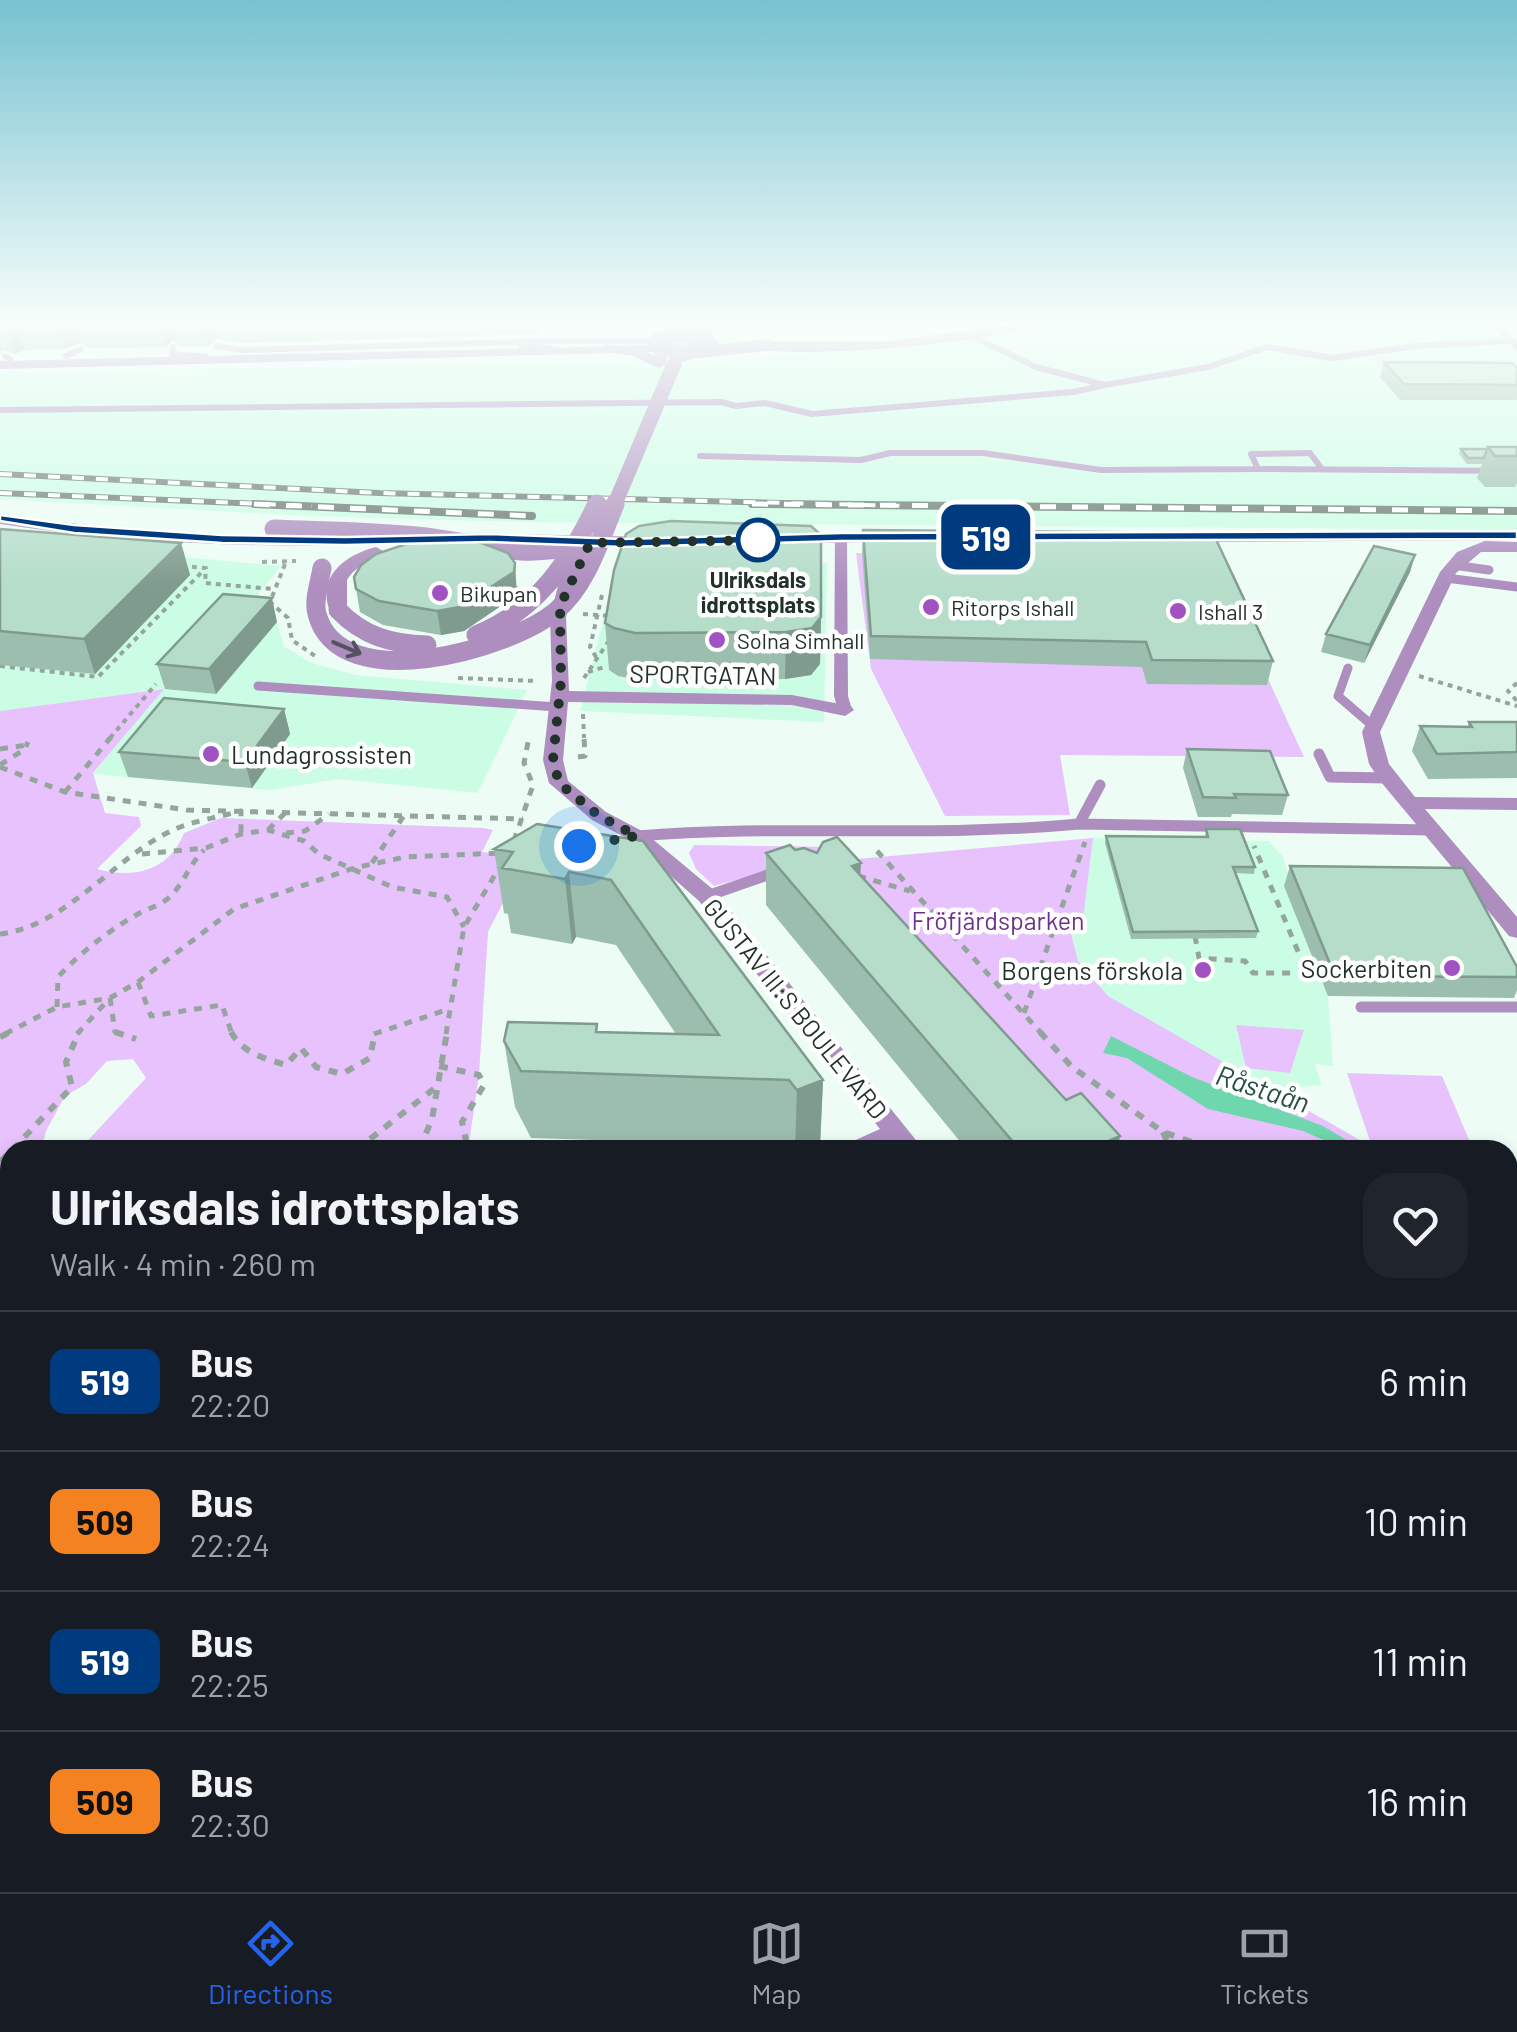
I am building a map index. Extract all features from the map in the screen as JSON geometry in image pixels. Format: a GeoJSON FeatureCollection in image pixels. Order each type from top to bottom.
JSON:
{"type":"FeatureCollection","features":[{"type":"Feature","properties":{"kind":"street"},"geometry":{"type":"LineString","coordinates":[[376,552],[344,568],[334,588],[338,610],[361,632],[405,645],[430,645],[480,634],[522,613],[545,592],[584,544],[634,412]]}},
{"type":"Feature","properties":{"kind":"street"},"geometry":{"type":"LineString","coordinates":[[445,538],[342,550],[328,558],[313,603],[319,628],[334,643],[390,660],[438,659],[490,648],[524,634],[559,608],[583,576],[653,412]]}},
{"type":"Feature","properties":{"kind":"street"},"geometry":{"type":"LineString","coordinates":[[0,518],[92,530],[222,539],[445,538],[584,544]]}},
{"type":"Feature","properties":{"kind":"street"},"geometry":{"type":"LineString","coordinates":[[92,530],[275,538],[376,552],[680,542]]}},
{"type":"Feature","properties":{"kind":"street"},"geometry":{"type":"LineString","coordinates":[[1168,538],[1517,536]]}},
{"type":"Feature","properties":{"kind":"street"},"geometry":{"type":"LineString","coordinates":[[222,539],[425,537],[521,556],[555,554],[584,544]]}},
{"type":"Feature","properties":{"kind":"street"},"geometry":{"type":"LineString","coordinates":[[841,537],[841,696],[845,710]]}},
{"type":"Feature","properties":{"kind":"street"},"geometry":{"type":"LineString","coordinates":[[770,540],[918,537]]}},
{"type":"Feature","properties":{"kind":"street"},"geometry":{"type":"LineString","coordinates":[[275,538],[317,557],[322,568]]}},
{"type":"Feature","properties":{"kind":"street","name":"GUSTAV III:S BOULEVARD"},"geometry":{"type":"LineString","coordinates":[[584,544],[560,606],[553,760],[559,783],[599,816],[637,836],[707,896],[903,1140]]}},
{"type":"Feature","properties":{"kind":"street"},"geometry":{"type":"LineString","coordinates":[[1517,548],[1474,547],[1462,553],[1371,732],[1379,764],[1388,778],[1517,931]]}},
{"type":"Feature","properties":{"kind":"street","name":"SPORTGATAN"},"geometry":{"type":"LineString","coordinates":[[558,702],[792,700],[845,710]]}},
{"type":"Feature","properties":{"kind":"street"},"geometry":{"type":"LineString","coordinates":[[1407,802],[1517,804]]}},
{"type":"Feature","properties":{"kind":"lane"},"geometry":{"type":"LineString","coordinates":[[805,412],[832,412]]}},
{"type":"Feature","properties":{"kind":"lane"},"geometry":{"type":"LineString","coordinates":[[700,456],[861,460],[890,452],[956,452],[1015,456],[1101,470],[1517,471]]}},
{"type":"Feature","properties":{"kind":"lane"},"geometry":{"type":"LineString","coordinates":[[1258,470],[1250,454],[1310,453],[1322,469]]}},
{"type":"Feature","properties":{"kind":"lane"},"geometry":{"type":"LineString","coordinates":[[1450,572],[1489,570]]}},
{"type":"Feature","properties":{"kind":"lane"},"geometry":{"type":"LineString","coordinates":[[1450,572],[1517,586]]}},
{"type":"Feature","properties":{"kind":"lane"},"geometry":{"type":"LineString","coordinates":[[1348,668],[1338,696],[1374,727]]}},
{"type":"Feature","properties":{"kind":"lane"},"geometry":{"type":"LineString","coordinates":[[258,686],[558,702]]}},
{"type":"Feature","properties":{"kind":"lane"},"geometry":{"type":"LineString","coordinates":[[1319,754],[1330,777],[1388,778]]}},
{"type":"Feature","properties":{"kind":"lane"},"geometry":{"type":"LineString","coordinates":[[1085,824],[1100,785]]}},
{"type":"Feature","properties":{"kind":"lane"},"geometry":{"type":"LineString","coordinates":[[637,836],[702,828],[1008,833],[1085,824],[1431,830]]}},
{"type":"Feature","properties":{"kind":"lane"},"geometry":{"type":"LineString","coordinates":[[707,896],[762,875],[786,869],[792,873]]}},
{"type":"Feature","properties":{"kind":"lane"},"geometry":{"type":"LineString","coordinates":[[1360,1007],[1517,1008]]}},
{"type":"Feature","properties":{"kind":"path"},"geometry":{"type":"LineString","coordinates":[[168,564],[206,568]]}},
{"type":"Feature","properties":{"kind":"path"},"geometry":{"type":"LineString","coordinates":[[206,568],[205,583],[272,589]]}},
{"type":"Feature","properties":{"kind":"path"},"geometry":{"type":"LineString","coordinates":[[0,666],[98,677],[206,568]]}},
{"type":"Feature","properties":{"kind":"path"},"geometry":{"type":"LineString","coordinates":[[604,587],[590,647],[596,657],[607,646],[615,601]]}},
{"type":"Feature","properties":{"kind":"path"},"geometry":{"type":"LineString","coordinates":[[580,614],[614,617]]}},
{"type":"Feature","properties":{"kind":"path"},"geometry":{"type":"LineString","coordinates":[[596,616],[614,617]]}},
{"type":"Feature","properties":{"kind":"path"},"geometry":{"type":"LineString","coordinates":[[587,672],[605,667]]}},
{"type":"Feature","properties":{"kind":"path"},"geometry":{"type":"LineString","coordinates":[[17,674],[26,669]]}},
{"type":"Feature","properties":{"kind":"path"},"geometry":{"type":"LineString","coordinates":[[1401,672],[1517,704]]}},
{"type":"Feature","properties":{"kind":"path"},"geometry":{"type":"LineString","coordinates":[[1517,683],[1508,692],[1517,704]]}},
{"type":"Feature","properties":{"kind":"path"},"geometry":{"type":"LineString","coordinates":[[66,792],[156,684]]}},
{"type":"Feature","properties":{"kind":"path"},"geometry":{"type":"LineString","coordinates":[[0,749],[28,744],[0,766]]}},
{"type":"Feature","properties":{"kind":"path"},"geometry":{"type":"LineString","coordinates":[[0,766],[66,792],[186,810],[524,819]]}},
{"type":"Feature","properties":{"kind":"path"},"geometry":{"type":"LineString","coordinates":[[423,1140],[432,1118],[464,927],[509,853],[533,785]]}},
{"type":"Feature","properties":{"kind":"path"},"geometry":{"type":"LineString","coordinates":[[241,811],[241,834]]}},
{"type":"Feature","properties":{"kind":"path"},"geometry":{"type":"LineString","coordinates":[[0,934],[16,932],[52,912],[173,830],[241,811]]}},
{"type":"Feature","properties":{"kind":"path"},"geometry":{"type":"LineString","coordinates":[[268,830],[286,812]]}},
{"type":"Feature","properties":{"kind":"path"},"geometry":{"type":"LineString","coordinates":[[283,833],[305,831],[331,812]]}},
{"type":"Feature","properties":{"kind":"path"},"geometry":{"type":"LineString","coordinates":[[370,865],[405,814]]}},
{"type":"Feature","properties":{"kind":"path"},"geometry":{"type":"LineString","coordinates":[[1024,1013],[1085,824]]}},
{"type":"Feature","properties":{"kind":"path"},"geometry":{"type":"LineString","coordinates":[[1192,921],[1199,958],[1245,961],[1253,973],[1307,973],[1253,844],[1242,827]]}},
{"type":"Feature","properties":{"kind":"path"},"geometry":{"type":"LineString","coordinates":[[142,854],[206,848],[241,834],[268,830],[283,833],[392,888],[447,897],[464,927]]}},
{"type":"Feature","properties":{"kind":"path"},"geometry":{"type":"LineString","coordinates":[[852,830],[880,853],[1072,1067],[1163,1132],[1186,1140]]}},
{"type":"Feature","properties":{"kind":"path"},"geometry":{"type":"LineString","coordinates":[[57,1007],[58,977],[82,951],[138,914],[164,902],[206,848]]}},
{"type":"Feature","properties":{"kind":"path"},"geometry":{"type":"LineString","coordinates":[[21,1140],[72,1086],[65,1074],[72,1036],[110,998],[138,982],[234,909],[354,868],[404,857],[509,853]]}},
{"type":"Feature","properties":{"kind":"path"},"geometry":{"type":"LineString","coordinates":[[846,872],[914,893]]}},
{"type":"Feature","properties":{"kind":"path"},"geometry":{"type":"LineString","coordinates":[[138,982],[151,1016],[222,1005],[231,1038],[252,1054],[286,1065],[301,1048],[316,1067],[342,1074],[370,1058],[374,1032],[449,1009]]}},
{"type":"Feature","properties":{"kind":"path"},"geometry":{"type":"LineString","coordinates":[[0,1037],[57,1007],[110,998]]}},
{"type":"Feature","properties":{"kind":"path"},"geometry":{"type":"LineString","coordinates":[[110,998],[115,1032],[136,1040]]}},
{"type":"Feature","properties":{"kind":"path"},"geometry":{"type":"LineString","coordinates":[[438,1066],[479,1075],[484,1085],[462,1122],[466,1140]]}},
{"type":"Feature","properties":{"kind":"path"},"geometry":{"type":"LineString","coordinates":[[369,1140],[435,1088]]}},
{"type":"Feature","properties":{"kind":"path"},"geometry":{"type":"LineString","coordinates":[[1163,1132],[1167,1140]]}},
{"type":"Feature","properties":{"kind":"shaded area"},"geometry":{"type":"Polygon","coordinates":[[[0,412],[1517,412],[1517,530],[515,522],[308,516],[0,499],[0,412]]]}},
{"type":"Feature","properties":{"kind":"shaded area"},"geometry":{"type":"Polygon","coordinates":[[[0,540],[281,566],[239,618],[277,622],[284,646],[309,662],[355,675],[527,690],[478,793],[339,779],[270,790],[93,774],[163,689],[0,711],[0,540]]]}},
{"type":"Feature","properties":{"kind":"shaded area","name":"Solna Simhall"},"geometry":{"type":"Polygon","coordinates":[[[618,562],[827,563],[824,722],[580,711],[618,562]]]}},
{"type":"Feature","properties":{"kind":"shaded area","name":"Borgens förskola"},"geometry":{"type":"Polygon","coordinates":[[[1093,838],[1269,841],[1283,857],[1328,996],[1333,1066],[1315,1064],[1322,1085],[1268,1090],[1108,996],[1078,961],[1070,930],[1084,912],[1093,838]]]}},
{"type":"Feature","properties":{"kind":"shaded area"},"geometry":{"type":"Polygon","coordinates":[[[1111,1036],[1192,1077],[1323,1126],[1346,1140],[1323,1140],[1303,1131],[1208,1109],[1127,1058],[1103,1053],[1111,1036]]]}},
{"type":"Feature","properties":{"kind":"green space","name":"Ulriksdals idrottsplats"},"geometry":{"type":"Polygon","coordinates":[[[856,553],[1211,555],[1304,757],[1060,755],[1070,815],[945,816],[871,669],[856,553]]]}},
{"type":"Feature","properties":{"kind":"green space"},"geometry":{"type":"Polygon","coordinates":[[[164,689],[93,773],[105,813],[139,817],[141,826],[97,869],[124,873],[149,869],[169,856],[184,833],[221,818],[483,828],[493,830],[482,852],[541,859],[509,891],[488,932],[479,1075],[469,1140],[88,1140],[146,1078],[133,1059],[107,1061],[86,1084],[65,1096],[44,1140],[0,1140],[0,711],[164,689]]]}},
{"type":"Feature","properties":{"kind":"green space","name":"Fröfjärdsparken"},"geometry":{"type":"Polygon","coordinates":[[[1093,838],[1084,912],[1070,930],[1078,961],[1108,996],[1360,1140],[1097,1140],[803,862],[714,886],[696,869],[689,853],[694,845],[841,847],[857,859],[1093,838]]]}},
{"type":"Feature","properties":{"kind":"green space"},"geometry":{"type":"Polygon","coordinates":[[[1236,1025],[1304,1030],[1290,1073],[1246,1068],[1236,1025]]]}},
{"type":"Feature","properties":{"kind":"green space","name":"Fröfjärdsparken"},"geometry":{"type":"Polygon","coordinates":[[[1347,1073],[1442,1076],[1469,1140],[1370,1140],[1347,1073]]]}},
{"type":"Feature","properties":{"kind":"building"},"geometry":{"type":"Polygon","coordinates":[[[1488,447],[1517,447],[1517,456],[1495,456],[1488,447]]]}},
{"type":"Feature","properties":{"kind":"building"},"geometry":{"type":"Polygon","coordinates":[[[1461,449],[1487,449],[1484,458],[1468,458],[1461,449]]]}},
{"type":"Feature","properties":{"kind":"building"},"geometry":{"type":"Polygon","coordinates":[[[671,521],[811,526],[821,535],[821,617],[812,628],[786,632],[635,633],[605,623],[614,570],[626,534],[639,526],[671,521]]]}},
{"type":"Feature","properties":{"kind":"building"},"geometry":{"type":"Polygon","coordinates":[[[0,529],[181,543],[84,639],[0,631],[0,529]]]}},
{"type":"Feature","properties":{"kind":"building"},"geometry":{"type":"Polygon","coordinates":[[[863,530],[1213,533],[1273,661],[1152,660],[1146,642],[871,636],[863,530]]]}},
{"type":"Feature","properties":{"kind":"building"},"geometry":{"type":"Polygon","coordinates":[[[421,539],[471,539],[508,553],[515,563],[514,572],[460,607],[437,611],[379,601],[356,589],[354,577],[361,565],[376,554],[421,539]]]}},
{"type":"Feature","properties":{"kind":"building"},"geometry":{"type":"Polygon","coordinates":[[[1374,546],[1415,555],[1370,645],[1326,634],[1374,546]]]}},
{"type":"Feature","properties":{"kind":"building"},"geometry":{"type":"Polygon","coordinates":[[[223,594],[272,598],[209,669],[157,664],[223,594]]]}},
{"type":"Feature","properties":{"kind":"building"},"geometry":{"type":"Polygon","coordinates":[[[164,698],[284,709],[245,762],[119,752],[164,698]]]}},
{"type":"Feature","properties":{"kind":"building"},"geometry":{"type":"Polygon","coordinates":[[[1469,722],[1517,722],[1517,752],[1437,754],[1420,726],[1472,727],[1469,722]]]}},
{"type":"Feature","properties":{"kind":"building"},"geometry":{"type":"Polygon","coordinates":[[[1187,749],[1270,751],[1288,795],[1203,797],[1187,749]]]}},
{"type":"Feature","properties":{"kind":"building"},"geometry":{"type":"Polygon","coordinates":[[[537,824],[643,841],[823,1080],[797,1090],[789,1080],[521,1071],[504,1041],[508,1022],[597,1024],[596,1032],[719,1035],[611,880],[569,872],[565,879],[502,868],[513,852],[494,849],[537,824]]]}},
{"type":"Feature","properties":{"kind":"building"},"geometry":{"type":"Polygon","coordinates":[[[1206,829],[1240,829],[1255,867],[1233,867],[1258,931],[1133,932],[1106,836],[1208,837],[1206,829]]]}},
{"type":"Feature","properties":{"kind":"building"},"geometry":{"type":"Polygon","coordinates":[[[837,837],[861,863],[852,866],[1066,1100],[1081,1093],[1120,1136],[1111,1140],[1011,1140],[766,853],[790,845],[795,850],[804,848],[817,853],[823,842],[837,837]]]}},
{"type":"Feature","properties":{"kind":"building"},"geometry":{"type":"Polygon","coordinates":[[[1290,866],[1463,868],[1517,967],[1517,977],[1335,976],[1290,866]]]}},
{"type":"Feature","properties":{"kind":"railway"},"geometry":{"type":"LineString","coordinates":[[0,474],[379,493],[871,505]]}},
{"type":"Feature","properties":{"kind":"railway"},"geometry":{"type":"LineString","coordinates":[[0,493],[312,506]]}},
{"type":"Feature","properties":{"kind":"railway"},"geometry":{"type":"LineString","coordinates":[[254,504],[532,516]]}},
{"type":"Feature","properties":{"kind":"railway"},"geometry":{"type":"LineString","coordinates":[[752,504],[871,505]]}},
{"type":"Feature","properties":{"kind":"railway"},"geometry":{"type":"LineString","coordinates":[[871,505],[1517,511]]}},
{"type":"Feature","properties":{"kind":"railway"},"geometry":{"type":"LineString","coordinates":[[871,505],[908,506]]}},
{"type":"Feature","properties":{"kind":"bus line","name":"519"},"geometry":{"type":"LineString","coordinates":[[0,519],[74,529],[222,539],[345,541],[490,538],[623,543],[841,537],[1517,535]]}},
{"type":"Feature","properties":{"kind":"place","name":"Ulriksdals idrottsplats"},"geometry":{"type":"Point","coordinates":[758,540]}},
{"type":"Feature","properties":{"kind":"place","name":"Bikupan"},"geometry":{"type":"Point","coordinates":[440,593]}},
{"type":"Feature","properties":{"kind":"place","name":"Ritorps Ishall"},"geometry":{"type":"Point","coordinates":[931,607]}},
{"type":"Feature","properties":{"kind":"place","name":"Ishall 3"},"geometry":{"type":"Point","coordinates":[1178,611]}},
{"type":"Feature","properties":{"kind":"place","name":"Solna Simhall"},"geometry":{"type":"Point","coordinates":[717,640]}},
{"type":"Feature","properties":{"kind":"place","name":"Lundagrossisten"},"geometry":{"type":"Point","coordinates":[211,754]}},
{"type":"Feature","properties":{"kind":"place","name":"Sockerbiten"},"geometry":{"type":"Point","coordinates":[1452,968]}},
{"type":"Feature","properties":{"kind":"place","name":"Borgens förskola"},"geometry":{"type":"Point","coordinates":[1203,970]}},
{"type":"Feature","properties":{"kind":"route"},"geometry":{"type":"LineString","coordinates":[[579,846],[637,836],[599,816],[559,783],[553,760],[561,681],[560,606],[566,586],[590,543],[770,540],[758,540]]}},
{"type":"Feature","properties":{"kind":"water label","name":"Råstaån"},"geometry":{"type":"Point","coordinates":[1263,1088]}}]}
